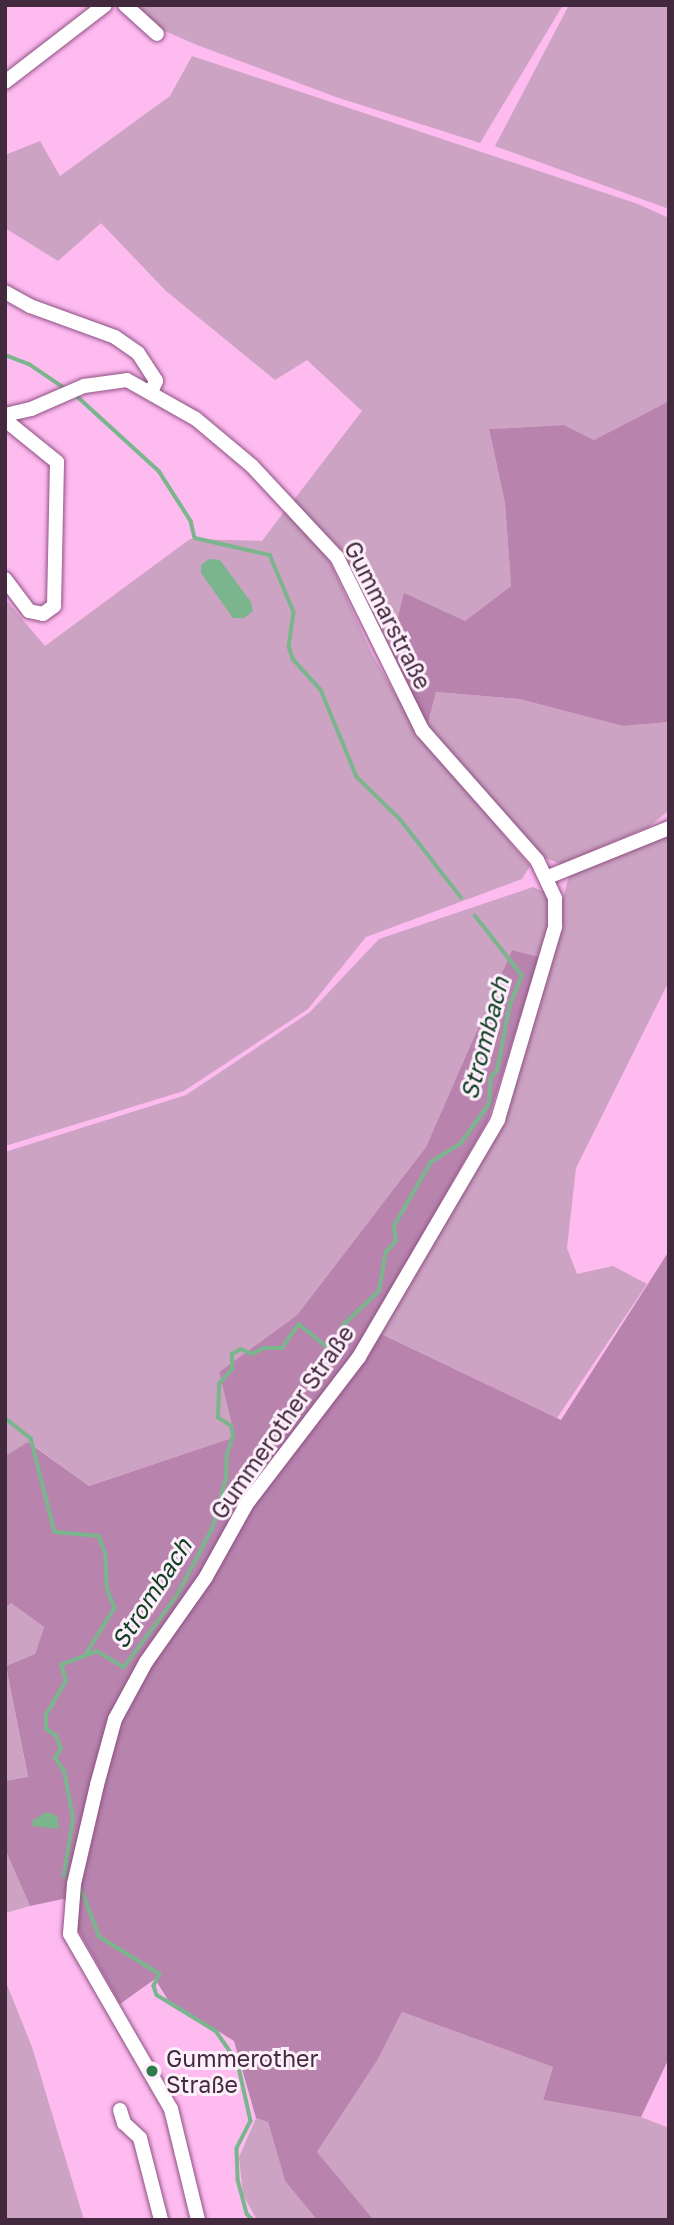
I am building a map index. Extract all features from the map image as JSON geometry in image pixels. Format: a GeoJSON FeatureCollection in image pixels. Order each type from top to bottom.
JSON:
{"type":"FeatureCollection","features":[{"type":"Feature","properties":{"kind":"street"},"geometry":{"type":"LineString","coordinates":[[5,82],[105,5]]}},
{"type":"Feature","properties":{"kind":"street"},"geometry":{"type":"LineString","coordinates":[[125,5],[157,33]]}},
{"type":"Feature","properties":{"kind":"street"},"geometry":{"type":"LineString","coordinates":[[5,292],[30,306],[115,337],[138,353],[156,381],[152,390]]}},
{"type":"Feature","properties":{"kind":"street","name":"Gummarstraße"},"geometry":{"type":"LineString","coordinates":[[5,579],[29,611],[43,614],[54,606],[57,462],[10,424],[6,415],[105,380],[127,380],[152,390],[196,419],[252,466],[322,537],[337,557],[422,730],[548,877]]}},
{"type":"Feature","properties":{"kind":"street"},"geometry":{"type":"LineString","coordinates":[[548,877],[669,828]]}},
{"type":"Feature","properties":{"kind":"street","name":"Gummerother Straße"},"geometry":{"type":"LineString","coordinates":[[198,2220],[171,2109],[70,1934],[74,1884],[96,1785],[115,1719],[146,1662],[206,1577],[246,1505],[359,1357],[498,1120],[555,927],[555,898],[548,877]]}},
{"type":"Feature","properties":{"kind":"street"},"geometry":{"type":"LineString","coordinates":[[120,2110],[124,2123],[140,2138],[161,2220]]}},
{"type":"Feature","properties":{"kind":"shaded area"},"geometry":{"type":"Polygon","coordinates":[[[133,5],[563,5],[480,143],[336,97],[197,45],[160,29],[133,5]]]}},
{"type":"Feature","properties":{"kind":"shaded area"},"geometry":{"type":"Polygon","coordinates":[[[569,5],[669,5],[669,209],[495,146],[569,5]]]}},
{"type":"Feature","properties":{"kind":"shaded area"},"geometry":{"type":"Polygon","coordinates":[[[192,56],[638,204],[669,218],[669,401],[594,440],[564,425],[489,429],[505,503],[511,586],[465,621],[389,653],[340,549],[293,501],[362,411],[307,360],[275,380],[166,291],[101,223],[58,261],[5,228],[5,155],[40,141],[60,176],[170,96],[192,56]]]}},
{"type":"Feature","properties":{"kind":"shaded area"},"geometry":{"type":"Polygon","coordinates":[[[669,401],[669,722],[623,726],[519,699],[436,692],[427,727],[389,653],[404,593],[465,621],[511,586],[505,503],[489,429],[564,425],[594,440],[669,401]]]}},
{"type":"Feature","properties":{"kind":"shaded area"},"geometry":{"type":"Polygon","coordinates":[[[286,509],[326,553],[373,656],[418,733],[530,866],[522,879],[366,937],[308,1009],[184,1091],[5,1146],[5,599],[45,646],[190,539],[262,541],[286,509]]]}},
{"type":"Feature","properties":{"kind":"shaded area"},"geometry":{"type":"Polygon","coordinates":[[[209,559],[220,560],[251,602],[253,611],[244,618],[233,618],[201,573],[201,565],[209,559]]]}},
{"type":"Feature","properties":{"kind":"shaded area"},"geometry":{"type":"Polygon","coordinates":[[[436,692],[519,699],[623,726],[669,722],[669,810],[649,827],[561,864],[545,858],[427,727],[436,692]]]}},
{"type":"Feature","properties":{"kind":"shaded area"},"geometry":{"type":"Polygon","coordinates":[[[669,835],[669,981],[576,1168],[567,1248],[577,1274],[613,1266],[647,1284],[557,1418],[380,1333],[503,1122],[569,876],[669,835]]]}},
{"type":"Feature","properties":{"kind":"shaded area"},"geometry":{"type":"Polygon","coordinates":[[[533,887],[547,893],[550,924],[539,957],[512,950],[426,1147],[297,1315],[219,1372],[235,1437],[89,1486],[29,1442],[5,1456],[5,1152],[186,1095],[310,1012],[379,939],[533,887]]]}},
{"type":"Feature","properties":{"kind":"shaded area"},"geometry":{"type":"Polygon","coordinates":[[[512,950],[539,957],[488,1120],[369,1328],[561,1420],[669,1251],[669,2058],[641,2117],[543,2100],[553,2067],[402,2012],[377,2061],[317,2152],[372,2218],[317,2220],[285,2181],[268,2122],[256,2118],[234,2041],[168,2000],[155,1979],[120,2004],[78,1930],[78,1907],[63,1899],[30,1906],[5,1849],[5,1781],[28,1777],[6,1666],[35,1654],[44,1627],[11,1603],[5,1608],[5,1456],[28,1442],[89,1486],[235,1437],[219,1372],[297,1315],[426,1147],[512,950]]]}},
{"type":"Feature","properties":{"kind":"shaded area"},"geometry":{"type":"Polygon","coordinates":[[[11,1603],[44,1627],[35,1654],[6,1666],[28,1778],[5,1781],[5,1608],[11,1603]]]}},
{"type":"Feature","properties":{"kind":"shaded area"},"geometry":{"type":"Polygon","coordinates":[[[47,1812],[57,1816],[59,1829],[32,1826],[33,1820],[47,1812]]]}},
{"type":"Feature","properties":{"kind":"shaded area"},"geometry":{"type":"Polygon","coordinates":[[[5,1849],[30,1906],[5,1913],[5,1849]]]}},
{"type":"Feature","properties":{"kind":"shaded area"},"geometry":{"type":"Polygon","coordinates":[[[5,1980],[32,2047],[84,2220],[5,2220],[5,1980]]]}},
{"type":"Feature","properties":{"kind":"shaded area"},"geometry":{"type":"Polygon","coordinates":[[[402,2012],[553,2067],[543,2100],[641,2117],[669,2128],[669,2220],[371,2220],[317,2152],[377,2061],[402,2012]]]}},
{"type":"Feature","properties":{"kind":"shaded area"},"geometry":{"type":"Polygon","coordinates":[[[256,2118],[268,2122],[285,2181],[317,2220],[257,2220],[243,2195],[239,2157],[256,2118]]]}},
{"type":"Feature","properties":{"kind":"waterway","name":"Strombach"},"geometry":{"type":"LineString","coordinates":[[5,355],[29,364],[62,386]]}},
{"type":"Feature","properties":{"kind":"waterway","name":"Strombach"},"geometry":{"type":"LineString","coordinates":[[78,397],[159,471],[191,521],[195,538],[270,555],[294,612],[289,646],[293,659],[321,690],[357,777],[401,820],[461,897]]}},
{"type":"Feature","properties":{"kind":"waterway","name":"Strombach"},"geometry":{"type":"LineString","coordinates":[[64,1877],[73,1818],[64,1771],[55,1758],[61,1749],[56,1736],[46,1729],[46,1715],[66,1681],[61,1665],[97,1651],[124,1667],[176,1597],[212,1529],[226,1478],[227,1454],[233,1435],[231,1426],[218,1418],[219,1384],[232,1369],[232,1354],[241,1349],[252,1354],[264,1348],[282,1348],[299,1324],[332,1351],[343,1346],[343,1325],[379,1291],[386,1252],[396,1241],[394,1226],[431,1162],[461,1143],[489,1104],[491,1077],[497,1071],[510,1004],[522,976],[475,916]]}},
{"type":"Feature","properties":{"kind":"waterway"},"geometry":{"type":"LineString","coordinates":[[5,1418],[31,1438],[55,1532],[99,1536],[106,1555],[107,1588],[115,1608],[87,1653]]}},
{"type":"Feature","properties":{"kind":"waterway","name":"Strombach"},"geometry":{"type":"LineString","coordinates":[[82,1891],[100,1937],[160,1974],[154,1986],[157,1995],[216,2031],[238,2063],[251,2121],[237,2149],[238,2180],[247,2214],[253,2220]]}},
{"type":"Feature","properties":{"kind":"place","name":"Gummerother Straße"},"geometry":{"type":"Point","coordinates":[152,2071]}}]}
